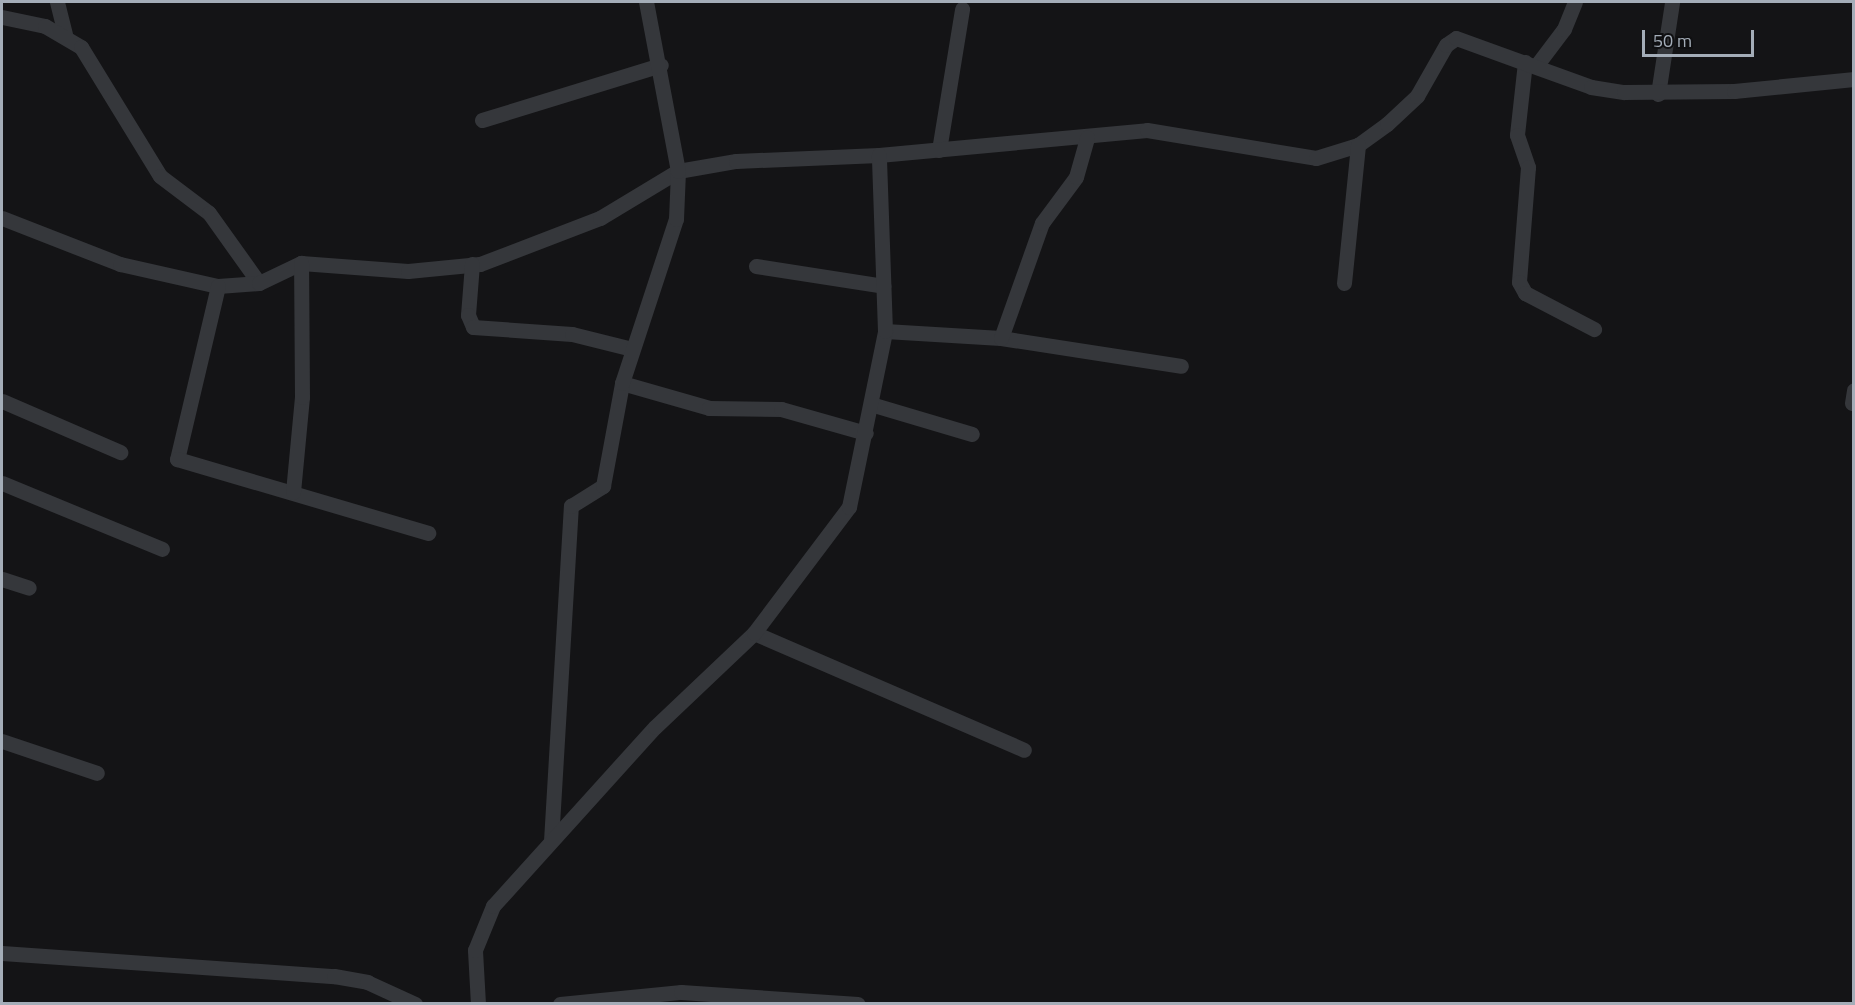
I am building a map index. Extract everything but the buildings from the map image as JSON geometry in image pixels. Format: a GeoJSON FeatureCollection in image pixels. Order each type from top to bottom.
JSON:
{"type":"FeatureCollection","features":[{"type":"Feature","properties":{"kind":"street"},"geometry":{"type":"LineString","coordinates":[[57,2],[65,34],[102,77],[160,176],[209,213],[259,283]]}},
{"type":"Feature","properties":{"kind":"street"},"geometry":{"type":"LineString","coordinates":[[551,841],[571,506],[603,486],[622,383],[632,349],[670,246],[678,171],[661,65],[646,2]]}},
{"type":"Feature","properties":{"kind":"street"},"geometry":{"type":"LineString","coordinates":[[1575,2],[1564,29],[1530,64],[1517,135],[1528,167],[1519,282],[1525,293],[1594,329]]}},
{"type":"Feature","properties":{"kind":"street"},"geometry":{"type":"LineString","coordinates":[[1658,94],[1671,2]]}},
{"type":"Feature","properties":{"kind":"street"},"geometry":{"type":"LineString","coordinates":[[939,150],[962,9]]}},
{"type":"Feature","properties":{"kind":"street"},"geometry":{"type":"LineString","coordinates":[[2,17],[65,34]]}},
{"type":"Feature","properties":{"kind":"street"},"geometry":{"type":"LineString","coordinates":[[2,218],[120,264],[218,286],[259,283],[301,263],[408,271],[472,264],[515,254],[600,218],[678,171],[736,161],[879,155],[1087,138],[1147,130],[1305,159],[1358,145],[1417,96],[1451,39],[1530,64],[1591,87],[1658,94],[1854,79]]}},
{"type":"Feature","properties":{"kind":"street"},"geometry":{"type":"LineString","coordinates":[[482,120],[661,65]]}},
{"type":"Feature","properties":{"kind":"street"},"geometry":{"type":"LineString","coordinates":[[1001,338],[1042,223],[1076,177],[1087,138]]}},
{"type":"Feature","properties":{"kind":"street"},"geometry":{"type":"LineString","coordinates":[[1344,283],[1358,145]]}},
{"type":"Feature","properties":{"kind":"street"},"geometry":{"type":"LineString","coordinates":[[478,1004],[473,964],[485,921],[551,841],[655,727],[754,633],[840,523],[874,405],[885,332],[879,155]]}},
{"type":"Feature","properties":{"kind":"street"},"geometry":{"type":"LineString","coordinates":[[293,492],[302,397],[301,263]]}},
{"type":"Feature","properties":{"kind":"street"},"geometry":{"type":"LineString","coordinates":[[472,264],[473,327],[572,334],[632,349]]}},
{"type":"Feature","properties":{"kind":"street"},"geometry":{"type":"LineString","coordinates":[[756,266],[883,286]]}},
{"type":"Feature","properties":{"kind":"street"},"geometry":{"type":"LineString","coordinates":[[218,286],[176,458],[428,532]]}},
{"type":"Feature","properties":{"kind":"street"},"geometry":{"type":"LineString","coordinates":[[885,332],[1001,338],[1181,366]]}},
{"type":"Feature","properties":{"kind":"street"},"geometry":{"type":"LineString","coordinates":[[622,383],[709,408],[781,409],[866,433]]}},
{"type":"Feature","properties":{"kind":"street"},"geometry":{"type":"LineString","coordinates":[[2,401],[120,452]]}},
{"type":"Feature","properties":{"kind":"street"},"geometry":{"type":"LineString","coordinates":[[874,405],[972,434]]}},
{"type":"Feature","properties":{"kind":"street"},"geometry":{"type":"LineString","coordinates":[[2,483],[162,549]]}},
{"type":"Feature","properties":{"kind":"street"},"geometry":{"type":"LineString","coordinates":[[2,579],[29,588]]}},
{"type":"Feature","properties":{"kind":"street"},"geometry":{"type":"LineString","coordinates":[[754,633],[1024,750]]}},
{"type":"Feature","properties":{"kind":"street"},"geometry":{"type":"LineString","coordinates":[[4,744],[97,773]]}},
{"type":"Feature","properties":{"kind":"street"},"geometry":{"type":"LineString","coordinates":[[2,953],[334,976],[368,982],[415,1004]]}},
{"type":"Feature","properties":{"kind":"street"},"geometry":{"type":"LineString","coordinates":[[560,1004],[681,992],[858,1004]]}}]}
